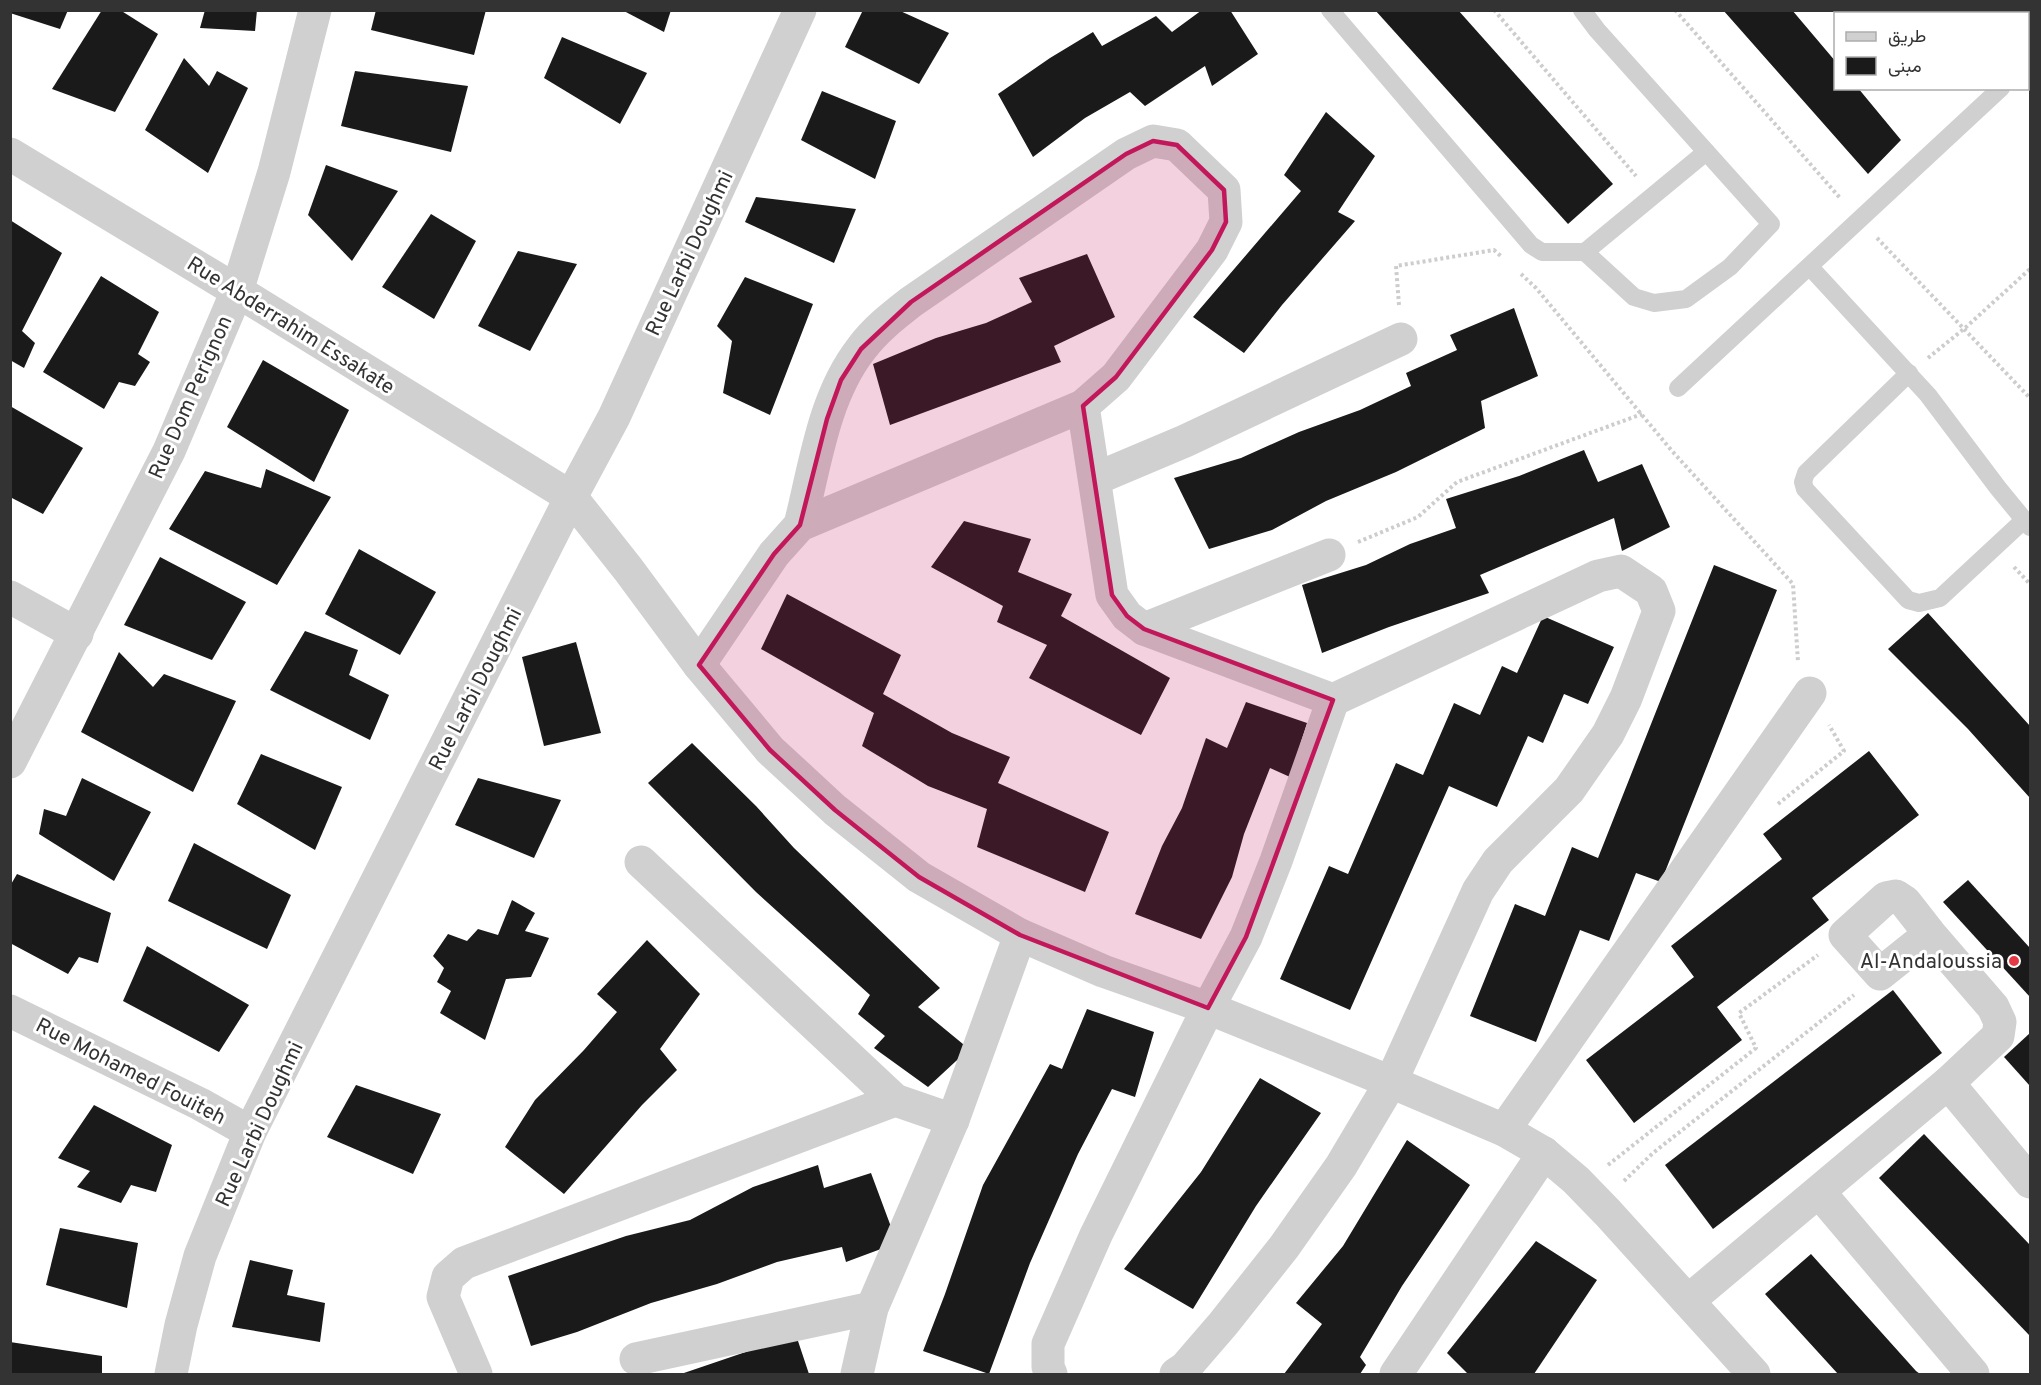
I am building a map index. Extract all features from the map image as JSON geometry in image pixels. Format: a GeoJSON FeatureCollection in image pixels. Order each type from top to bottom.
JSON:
{"type":"FeatureCollection","features":[{"type":"Feature","properties":{"kind":"street","name":"Rue Dom Perignon"},"geometry":{"type":"LineString","coordinates":[[10,762],[169,450],[237,291],[274,172],[315,10]]}},
{"type":"Feature","properties":{"kind":"street","name":"Rue Larbi Doughmi"},"geometry":{"type":"LineString","coordinates":[[171,1374],[181,1325],[200,1256],[250,1132],[571,497],[614,417],[800,10]]}},
{"type":"Feature","properties":{"kind":"street"},"geometry":{"type":"LineString","coordinates":[[699,665],[774,554],[800,525],[1083,406],[1122,368],[1212,250],[1226,222],[1224,190],[1177,145],[1154,141],[1126,154],[910,302],[882,325],[861,349],[842,380],[826,419],[800,525]]}},
{"type":"Feature","properties":{"kind":"street","name":"Rue Abderrahim Essakate"},"geometry":{"type":"LineString","coordinates":[[10,154],[571,497],[699,665],[770,750],[834,810],[919,877],[1020,936],[1103,971],[1208,1008],[1391,1082],[1504,1130],[1545,1153],[1590,1194],[1754,1374]]}},
{"type":"Feature","properties":{"kind":"street"},"geometry":{"type":"LineString","coordinates":[[1095,479],[1185,441],[1401,339]]}},
{"type":"Feature","properties":{"kind":"street"},"geometry":{"type":"LineString","coordinates":[[1083,406],[1112,595],[1127,616],[1144,629],[1332,700],[1598,576],[1621,571],[1651,591],[1659,611],[1626,698],[1608,734],[1569,789],[1498,861],[1478,891],[1391,1082],[1341,1166],[1284,1247],[1223,1324],[1185,1368],[1176,1374]]}},
{"type":"Feature","properties":{"kind":"street"},"geometry":{"type":"LineString","coordinates":[[1144,629],[1329,555]]}},
{"type":"Feature","properties":{"kind":"street"},"geometry":{"type":"LineString","coordinates":[[10,597],[77,634]]}},
{"type":"Feature","properties":{"kind":"street"},"geometry":{"type":"LineString","coordinates":[[1504,1130],[1810,693]]}},
{"type":"Feature","properties":{"kind":"street"},"geometry":{"type":"LineString","coordinates":[[1052,1374],[1048,1367],[1048,1344],[1096,1235],[1208,1008],[1246,937],[1276,861],[1332,700]]}},
{"type":"Feature","properties":{"kind":"street"},"geometry":{"type":"LineString","coordinates":[[641,862],[895,1100],[953,1120]]}},
{"type":"Feature","properties":{"kind":"street"},"geometry":{"type":"LineString","coordinates":[[1688,1301],[1948,1083],[1998,1036],[2000,1022],[1993,1007],[1905,902],[1896,896],[1886,898],[1845,935],[1880,974],[1930,934]]}},
{"type":"Feature","properties":{"kind":"street"},"geometry":{"type":"LineString","coordinates":[[856,1374],[872,1308],[953,1120],[1020,936]]}},
{"type":"Feature","properties":{"kind":"street","name":"Rue Mohamed Fouiteh"},"geometry":{"type":"LineString","coordinates":[[10,1011],[200,1104],[250,1132]]}},
{"type":"Feature","properties":{"kind":"street"},"geometry":{"type":"LineString","coordinates":[[1948,1083],[2031,1182]]}},
{"type":"Feature","properties":{"kind":"street"},"geometry":{"type":"LineString","coordinates":[[476,1374],[443,1298],[448,1277],[464,1263],[895,1100]]}},
{"type":"Feature","properties":{"kind":"street"},"geometry":{"type":"LineString","coordinates":[[1396,1374],[1545,1153]]}},
{"type":"Feature","properties":{"kind":"street"},"geometry":{"type":"LineString","coordinates":[[1819,1192],[1973,1374]]}},
{"type":"Feature","properties":{"kind":"street"},"geometry":{"type":"LineString","coordinates":[[636,1359],[872,1308]]}},
{"type":"Feature","properties":{"kind":"lane"},"geometry":{"type":"LineString","coordinates":[[1330,10],[1531,245],[1542,252],[1585,252],[1706,152]]}},
{"type":"Feature","properties":{"kind":"lane"},"geometry":{"type":"LineString","coordinates":[[1582,10],[1597,30],[1771,224],[1730,267],[1686,299],[1654,303],[1634,297],[1585,252]]}},
{"type":"Feature","properties":{"kind":"lane"},"geometry":{"type":"LineString","coordinates":[[1678,388],[1999,90]]}},
{"type":"Feature","properties":{"kind":"lane"},"geometry":{"type":"LineString","coordinates":[[1810,267],[1909,373],[1928,395],[2027,523],[1940,598],[1919,603],[1908,600],[1805,489],[1803,482],[1806,473],[1909,373]]}},
{"type":"Feature","properties":{"kind":"path"},"geometry":{"type":"LineString","coordinates":[[1494,10],[1654,195]]}},
{"type":"Feature","properties":{"kind":"path"},"geometry":{"type":"LineString","coordinates":[[1401,339],[1396,266],[1494,250],[1503,258]]}},
{"type":"Feature","properties":{"kind":"path"},"geometry":{"type":"LineString","coordinates":[[1909,373],[1965,328],[2031,269]]}},
{"type":"Feature","properties":{"kind":"path"},"geometry":{"type":"LineString","coordinates":[[1519,273],[1536,288],[1672,451],[1793,584],[1798,668],[1810,693]]}},
{"type":"Feature","properties":{"kind":"path"},"geometry":{"type":"LineString","coordinates":[[1329,555],[1418,517],[1457,482],[1642,414]]}},
{"type":"Feature","properties":{"kind":"path"},"geometry":{"type":"LineString","coordinates":[[1590,1194],[1756,1048],[1739,1013],[1845,935]]}},
{"type":"Feature","properties":{"kind":"path"},"geometry":{"type":"LineString","coordinates":[[1590,1194],[1653,1153],[1880,974]]}},
{"type":"Feature","properties":{"kind":"highlighted area"},"geometry":{"type":"Polygon","coordinates":[[[1153,141],[1177,145],[1224,190],[1226,222],[1212,250],[1116,377],[1083,406],[1112,595],[1127,616],[1144,629],[1333,700],[1246,937],[1208,1008],[1020,935],[919,877],[835,810],[770,750],[699,665],[774,554],[800,525],[827,419],[841,380],[861,349],[911,302],[1126,154],[1153,141]]]}},
{"type":"Feature","properties":{"kind":"shaded area"},"geometry":{"type":"Polygon","coordinates":[[[1842,11],[1968,11],[1967,12],[1842,11]]]}},
{"type":"Feature","properties":{"kind":"building"},"geometry":{"type":"Polygon","coordinates":[[[10,10],[68,10],[60,29],[10,13],[10,10]]]}},
{"type":"Feature","properties":{"kind":"building"},"geometry":{"type":"Polygon","coordinates":[[[102,10],[120,10],[158,34],[115,112],[52,89],[102,10]]]}},
{"type":"Feature","properties":{"kind":"building"},"geometry":{"type":"Polygon","coordinates":[[[205,10],[257,10],[255,31],[200,28],[205,10]]]}},
{"type":"Feature","properties":{"kind":"building"},"geometry":{"type":"Polygon","coordinates":[[[376,10],[486,10],[474,55],[371,30],[376,10]]]}},
{"type":"Feature","properties":{"kind":"building"},"geometry":{"type":"Polygon","coordinates":[[[622,10],[671,10],[664,32],[622,10]]]}},
{"type":"Feature","properties":{"kind":"building"},"geometry":{"type":"Polygon","coordinates":[[[863,10],[898,10],[949,33],[919,84],[845,47],[863,10]]]}},
{"type":"Feature","properties":{"kind":"building"},"geometry":{"type":"Polygon","coordinates":[[[1202,10],[1230,10],[1258,54],[1212,86],[1205,66],[1145,106],[1130,92],[1085,118],[1033,157],[998,94],[1093,32],[1102,46],[1156,16],[1172,32],[1202,10]]]}},
{"type":"Feature","properties":{"kind":"building"},"geometry":{"type":"Polygon","coordinates":[[[1375,10],[1458,10],[1613,184],[1568,224],[1375,10]]]}},
{"type":"Feature","properties":{"kind":"building"},"geometry":{"type":"Polygon","coordinates":[[[1723,10],[1792,10],[1834,60],[1834,90],[1860,90],[1901,140],[1868,174],[1723,10]]]}},
{"type":"Feature","properties":{"kind":"building"},"geometry":{"type":"Polygon","coordinates":[[[562,37],[647,73],[620,124],[544,78],[562,37]]]}},
{"type":"Feature","properties":{"kind":"building"},"geometry":{"type":"Polygon","coordinates":[[[184,58],[209,86],[217,71],[248,88],[208,173],[145,130],[184,58]]]}},
{"type":"Feature","properties":{"kind":"building"},"geometry":{"type":"Polygon","coordinates":[[[355,71],[468,86],[451,152],[341,126],[355,71]]]}},
{"type":"Feature","properties":{"kind":"building"},"geometry":{"type":"Polygon","coordinates":[[[822,91],[896,121],[875,179],[801,140],[822,91]]]}},
{"type":"Feature","properties":{"kind":"building"},"geometry":{"type":"Polygon","coordinates":[[[1326,112],[1375,156],[1338,212],[1355,221],[1282,305],[1244,353],[1193,317],[1301,191],[1284,175],[1326,112]]]}},
{"type":"Feature","properties":{"kind":"building"},"geometry":{"type":"Polygon","coordinates":[[[326,165],[398,191],[352,261],[308,215],[326,165]]]}},
{"type":"Feature","properties":{"kind":"building"},"geometry":{"type":"Polygon","coordinates":[[[756,197],[856,209],[834,263],[745,222],[756,197]]]}},
{"type":"Feature","properties":{"kind":"building"},"geometry":{"type":"Polygon","coordinates":[[[431,214],[476,241],[434,319],[382,287],[431,214]]]}},
{"type":"Feature","properties":{"kind":"building"},"geometry":{"type":"Polygon","coordinates":[[[10,220],[62,253],[22,331],[35,343],[24,368],[10,360],[10,220]]]}},
{"type":"Feature","properties":{"kind":"building"},"geometry":{"type":"Polygon","coordinates":[[[518,251],[577,264],[530,351],[478,326],[518,251]]]}},
{"type":"Feature","properties":{"kind":"building"},"geometry":{"type":"Polygon","coordinates":[[[1087,254],[1115,317],[1054,346],[1061,362],[890,425],[873,364],[936,338],[986,323],[1032,302],[1019,278],[1087,254]]]}},
{"type":"Feature","properties":{"kind":"building"},"geometry":{"type":"Polygon","coordinates":[[[101,276],[159,312],[138,354],[150,362],[135,386],[119,382],[104,409],[43,372],[101,276]]]}},
{"type":"Feature","properties":{"kind":"building"},"geometry":{"type":"Polygon","coordinates":[[[745,277],[813,304],[770,415],[723,393],[732,341],[717,326],[745,277]]]}},
{"type":"Feature","properties":{"kind":"building"},"geometry":{"type":"Polygon","coordinates":[[[1514,308],[1538,376],[1481,401],[1485,428],[1396,472],[1326,501],[1272,530],[1209,549],[1174,478],[1241,458],[1299,432],[1360,410],[1411,386],[1406,373],[1457,350],[1450,335],[1514,308]]]}},
{"type":"Feature","properties":{"kind":"building"},"geometry":{"type":"Polygon","coordinates":[[[263,360],[349,410],[314,482],[227,427],[263,360]]]}},
{"type":"Feature","properties":{"kind":"building"},"geometry":{"type":"Polygon","coordinates":[[[10,406],[83,448],[43,514],[10,497],[10,406]]]}},
{"type":"Feature","properties":{"kind":"building"},"geometry":{"type":"Polygon","coordinates":[[[1584,450],[1598,482],[1642,464],[1670,527],[1622,551],[1614,518],[1480,575],[1489,593],[1389,627],[1322,653],[1302,585],[1366,565],[1410,544],[1456,528],[1446,499],[1519,476],[1584,450]]]}},
{"type":"Feature","properties":{"kind":"building"},"geometry":{"type":"Polygon","coordinates":[[[266,469],[331,497],[277,585],[169,529],[205,471],[261,488],[266,469]]]}},
{"type":"Feature","properties":{"kind":"building"},"geometry":{"type":"Polygon","coordinates":[[[964,521],[1031,539],[1018,572],[1072,594],[1061,616],[1170,678],[1141,735],[1029,678],[1047,645],[997,622],[1003,606],[931,567],[964,521]]]}},
{"type":"Feature","properties":{"kind":"building"},"geometry":{"type":"Polygon","coordinates":[[[359,549],[436,592],[400,655],[325,614],[359,549]]]}},
{"type":"Feature","properties":{"kind":"building"},"geometry":{"type":"Polygon","coordinates":[[[160,557],[246,602],[212,660],[124,625],[160,557]]]}},
{"type":"Feature","properties":{"kind":"building"},"geometry":{"type":"Polygon","coordinates":[[[1714,565],[1777,590],[1661,882],[1636,873],[1609,941],[1580,930],[1536,1042],[1470,1016],[1515,904],[1545,916],[1572,847],[1598,858],[1714,565]]]}},
{"type":"Feature","properties":{"kind":"building"},"geometry":{"type":"Polygon","coordinates":[[[787,594],[901,655],[883,694],[952,733],[1010,757],[998,783],[1109,832],[1085,892],[977,847],[987,809],[928,786],[862,746],[874,713],[761,649],[787,594]]]}},
{"type":"Feature","properties":{"kind":"building"},"geometry":{"type":"Polygon","coordinates":[[[1928,613],[2030,726],[2030,798],[1968,729],[1888,649],[1928,613]]]}},
{"type":"Feature","properties":{"kind":"building"},"geometry":{"type":"Polygon","coordinates":[[[1543,616],[1614,647],[1588,704],[1564,694],[1543,743],[1528,736],[1497,807],[1449,786],[1350,1010],[1280,979],[1329,866],[1348,874],[1396,763],[1423,775],[1454,703],[1480,715],[1502,666],[1517,673],[1543,616]]]}},
{"type":"Feature","properties":{"kind":"building"},"geometry":{"type":"Polygon","coordinates":[[[305,631],[358,650],[349,675],[389,695],[370,740],[270,690],[305,631]]]}},
{"type":"Feature","properties":{"kind":"building"},"geometry":{"type":"Polygon","coordinates":[[[576,642],[601,733],[544,746],[522,657],[576,642]]]}},
{"type":"Feature","properties":{"kind":"building"},"geometry":{"type":"Polygon","coordinates":[[[119,652],[153,687],[164,674],[236,701],[193,792],[81,732],[119,652]]]}},
{"type":"Feature","properties":{"kind":"building"},"geometry":{"type":"Polygon","coordinates":[[[1246,702],[1307,723],[1290,777],[1270,768],[1244,834],[1232,877],[1201,939],[1135,914],[1162,846],[1182,808],[1206,738],[1227,748],[1246,702]]]}},
{"type":"Feature","properties":{"kind":"building"},"geometry":{"type":"Polygon","coordinates":[[[692,743],[756,806],[794,848],[940,988],[918,1007],[969,1049],[928,1087],[874,1048],[885,1036],[858,1014],[870,995],[756,892],[648,783],[692,743]]]}},
{"type":"Feature","properties":{"kind":"building"},"geometry":{"type":"Polygon","coordinates":[[[1869,751],[1919,815],[1812,898],[1829,920],[1717,1007],[1742,1040],[1634,1123],[1586,1060],[1694,977],[1671,946],[1782,859],[1763,834],[1869,751]]]}},
{"type":"Feature","properties":{"kind":"building"},"geometry":{"type":"Polygon","coordinates":[[[261,754],[342,787],[315,850],[237,804],[261,754]]]}},
{"type":"Feature","properties":{"kind":"building"},"geometry":{"type":"Polygon","coordinates":[[[82,778],[151,812],[114,881],[39,834],[44,809],[66,816],[82,778]]]}},
{"type":"Feature","properties":{"kind":"building"},"geometry":{"type":"Polygon","coordinates":[[[478,778],[561,800],[534,858],[455,825],[478,778]]]}},
{"type":"Feature","properties":{"kind":"building"},"geometry":{"type":"Polygon","coordinates":[[[194,843],[291,895],[267,949],[168,901],[194,843]]]}},
{"type":"Feature","properties":{"kind":"building"},"geometry":{"type":"Polygon","coordinates":[[[17,874],[111,913],[98,963],[79,957],[68,974],[10,943],[10,886],[17,874]]]}},
{"type":"Feature","properties":{"kind":"building"},"geometry":{"type":"Polygon","coordinates":[[[1968,880],[2030,948],[2030,997],[1943,902],[1968,880]]]}},
{"type":"Feature","properties":{"kind":"building"},"geometry":{"type":"Polygon","coordinates":[[[512,900],[535,913],[525,931],[549,938],[531,977],[506,979],[485,1040],[440,1013],[451,991],[437,982],[444,968],[433,956],[448,934],[467,941],[478,929],[498,935],[512,900]]]}},
{"type":"Feature","properties":{"kind":"building"},"geometry":{"type":"Polygon","coordinates":[[[647,940],[700,994],[660,1049],[677,1070],[642,1105],[564,1194],[505,1147],[535,1100],[617,1012],[597,994],[647,940]]]}},
{"type":"Feature","properties":{"kind":"building"},"geometry":{"type":"Polygon","coordinates":[[[147,946],[249,1005],[219,1052],[123,1001],[147,946]]]}},
{"type":"Feature","properties":{"kind":"building"},"geometry":{"type":"Polygon","coordinates":[[[1893,990],[1942,1053],[1713,1229],[1665,1165],[1893,990]]]}},
{"type":"Feature","properties":{"kind":"building"},"geometry":{"type":"Polygon","coordinates":[[[1087,1009],[1154,1032],[1135,1097],[1112,1089],[1078,1154],[1030,1263],[989,1374],[923,1351],[983,1185],[1050,1064],[1062,1069],[1087,1009]]]}},
{"type":"Feature","properties":{"kind":"building"},"geometry":{"type":"Polygon","coordinates":[[[2030,1033],[2030,1086],[2004,1057],[2030,1033]]]}},
{"type":"Feature","properties":{"kind":"building"},"geometry":{"type":"Polygon","coordinates":[[[1260,1078],[1321,1113],[1256,1206],[1193,1309],[1124,1269],[1201,1172],[1260,1078]]]}},
{"type":"Feature","properties":{"kind":"building"},"geometry":{"type":"Polygon","coordinates":[[[356,1085],[441,1114],[413,1174],[327,1137],[356,1085]]]}},
{"type":"Feature","properties":{"kind":"building"},"geometry":{"type":"Polygon","coordinates":[[[94,1105],[172,1145],[156,1192],[131,1185],[121,1203],[77,1187],[90,1171],[58,1158],[94,1105]]]}},
{"type":"Feature","properties":{"kind":"building"},"geometry":{"type":"Polygon","coordinates":[[[1924,1134],[2030,1245],[2030,1336],[1879,1178],[1924,1134]]]}},
{"type":"Feature","properties":{"kind":"building"},"geometry":{"type":"Polygon","coordinates":[[[1407,1140],[1470,1185],[1402,1286],[1360,1357],[1366,1365],[1360,1374],[1284,1374],[1322,1324],[1296,1303],[1343,1246],[1407,1140]]]}},
{"type":"Feature","properties":{"kind":"building"},"geometry":{"type":"Polygon","coordinates":[[[818,1165],[824,1188],[871,1173],[897,1243],[846,1262],[842,1247],[777,1262],[717,1284],[651,1303],[577,1332],[531,1346],[508,1276],[626,1236],[690,1220],[753,1187],[818,1165]]]}},
{"type":"Feature","properties":{"kind":"building"},"geometry":{"type":"Polygon","coordinates":[[[60,1228],[138,1243],[127,1308],[46,1285],[60,1228]]]}},
{"type":"Feature","properties":{"kind":"building"},"geometry":{"type":"Polygon","coordinates":[[[1536,1241],[1597,1280],[1534,1374],[1468,1374],[1447,1353],[1536,1241]]]}},
{"type":"Feature","properties":{"kind":"building"},"geometry":{"type":"Polygon","coordinates":[[[1811,1254],[1920,1374],[1838,1374],[1765,1294],[1811,1254]]]}},
{"type":"Feature","properties":{"kind":"building"},"geometry":{"type":"Polygon","coordinates":[[[250,1260],[293,1270],[287,1295],[325,1303],[320,1342],[232,1327],[250,1260]]]}},
{"type":"Feature","properties":{"kind":"building"},"geometry":{"type":"Polygon","coordinates":[[[796,1335],[809,1374],[681,1374],[796,1335]]]}},
{"type":"Feature","properties":{"kind":"building"},"geometry":{"type":"Polygon","coordinates":[[[10,1342],[102,1356],[102,1374],[10,1374],[10,1342]]]}},
{"type":"Feature","properties":{"kind":"place","name":"Al-Andaloussia"},"geometry":{"type":"Point","coordinates":[2014,961]}}]}
